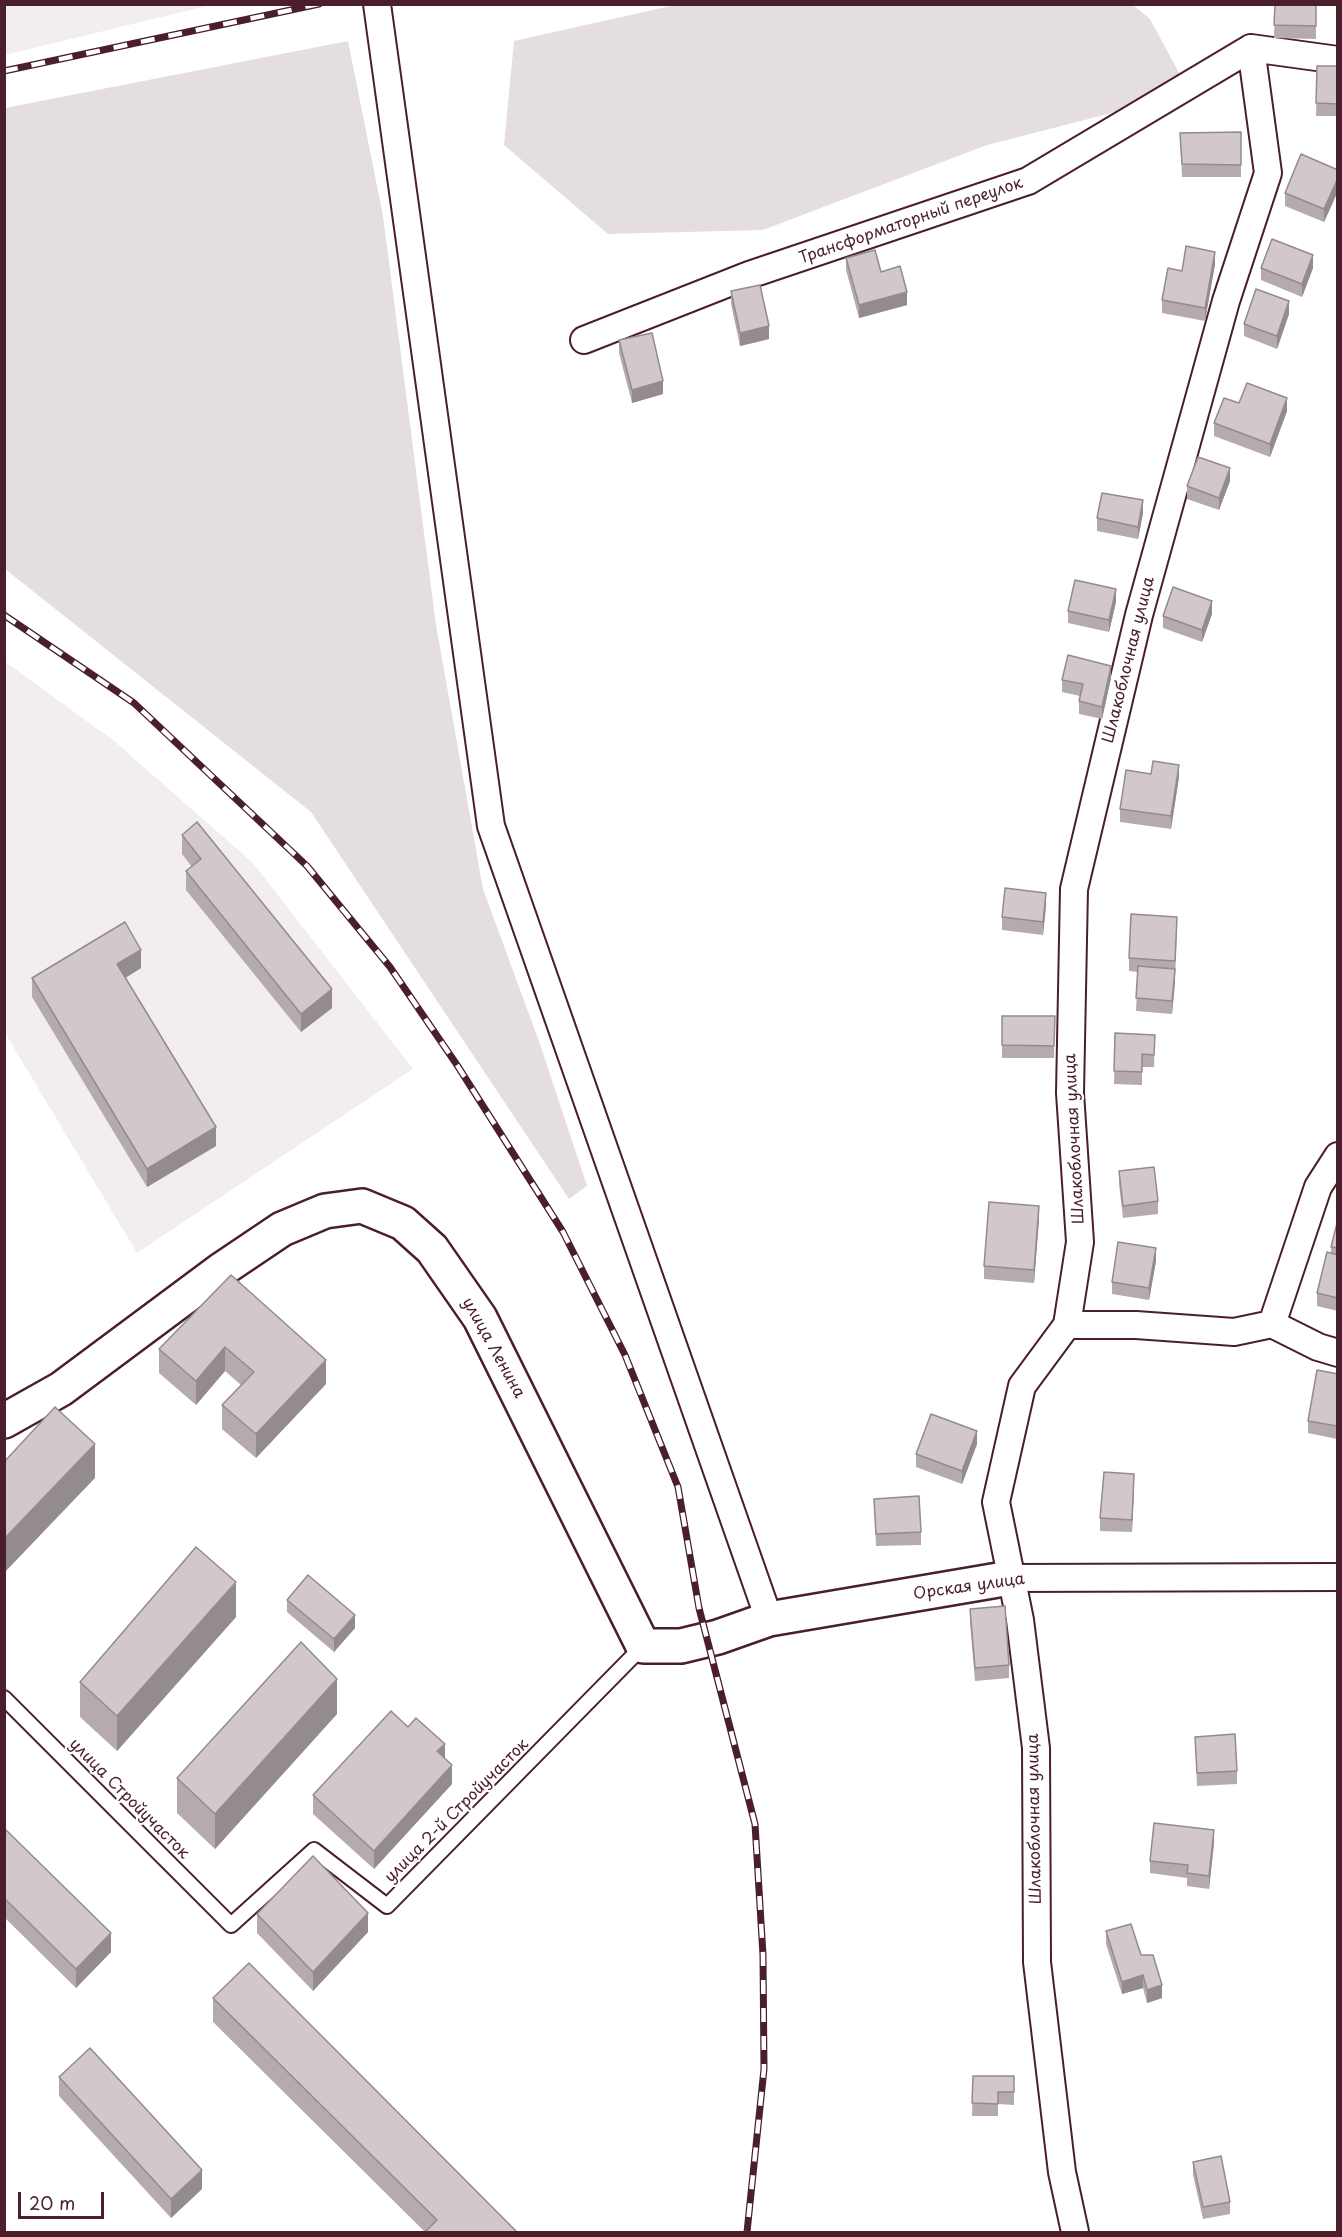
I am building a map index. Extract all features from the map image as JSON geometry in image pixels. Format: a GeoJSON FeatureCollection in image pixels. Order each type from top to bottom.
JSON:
{"type":"FeatureCollection","features":[{"type":"Feature","properties":{"kind":"street"},"geometry":{"type":"LineString","coordinates":[[377,4],[491,826],[769,1619]]}},
{"type":"Feature","properties":{"kind":"street"},"geometry":{"type":"LineString","coordinates":[[1251,48],[1338,60]]}},
{"type":"Feature","properties":{"kind":"street","name":"Трансформаторный переулок"},"geometry":{"type":"LineString","coordinates":[[584,340],[749,275],[1028,181],[1251,48]]}},
{"type":"Feature","properties":{"kind":"street","name":"Шлакоблочная улица"},"geometry":{"type":"LineString","coordinates":[[1075,2232],[1062,2172],[1037,1962],[1036,1748],[1020,1620],[996,1502],[1022,1386],[1067,1325],[1080,1242],[1070,1092],[1074,889],[1139,615],[1226,301],[1268,174],[1251,48]]}},
{"type":"Feature","properties":{"kind":"street"},"geometry":{"type":"LineString","coordinates":[[1272,1324],[1318,1187],[1338,1156]]}},
{"type":"Feature","properties":{"kind":"street","name":"улица Ленина"},"geometry":{"type":"LineString","coordinates":[[4,1421],[61,1389],[221,1270],[282,1229],[325,1211],[362,1206],[403,1223],[432,1249],[480,1318],[643,1646]]}},
{"type":"Feature","properties":{"kind":"street"},"geometry":{"type":"LineString","coordinates":[[1067,1325],[1136,1325],[1234,1332],[1272,1324],[1318,1347],[1338,1353]]}},
{"type":"Feature","properties":{"kind":"street","name":"Орская улица"},"geometry":{"type":"LineString","coordinates":[[643,1646],[681,1646],[718,1637],[769,1619],[1010,1578],[1338,1577]]}},
{"type":"Feature","properties":{"kind":"lane","name":"улица 2-й Стройучасток"},"geometry":{"type":"LineString","coordinates":[[231,1924],[314,1850],[387,1906],[643,1646]]}},
{"type":"Feature","properties":{"kind":"lane","name":"улица Стройучасток"},"geometry":{"type":"LineString","coordinates":[[4,1698],[231,1924]]}},
{"type":"Feature","properties":{"kind":"shaded area"},"geometry":{"type":"Polygon","coordinates":[[[5,4],[211,4],[211,5],[5,55],[5,4]]]}},
{"type":"Feature","properties":{"kind":"shaded area"},"geometry":{"type":"Polygon","coordinates":[[[675,5],[1133,5],[1150,19],[1190,93],[987,145],[763,230],[608,234],[504,145],[514,41],[675,5]]]}},
{"type":"Feature","properties":{"kind":"shaded area"},"geometry":{"type":"Polygon","coordinates":[[[348,41],[383,216],[436,625],[483,889],[540,1044],[587,1186],[569,1199],[311,812],[5,569],[5,108],[348,41]]]}},
{"type":"Feature","properties":{"kind":"shaded area"},"geometry":{"type":"Polygon","coordinates":[[[4,661],[113,740],[253,863],[413,1069],[137,1253],[5,1033],[4,661]]]}},
{"type":"Feature","properties":{"kind":"building"},"geometry":{"type":"Polygon","coordinates":[[[1275,4],[1316,4],[1316,26],[1274,25],[1275,4]]]}},
{"type":"Feature","properties":{"kind":"building"},"geometry":{"type":"Polygon","coordinates":[[[1317,66],[1338,66],[1338,104],[1316,103],[1317,66]]]}},
{"type":"Feature","properties":{"kind":"building"},"geometry":{"type":"Polygon","coordinates":[[[1241,132],[1241,165],[1182,164],[1180,133],[1241,132]]]}},
{"type":"Feature","properties":{"kind":"building"},"geometry":{"type":"Polygon","coordinates":[[[1301,154],[1338,170],[1338,178],[1324,209],[1285,193],[1301,154]]]}},
{"type":"Feature","properties":{"kind":"building"},"geometry":{"type":"Polygon","coordinates":[[[1272,239],[1313,255],[1302,284],[1261,268],[1272,239]]]}},
{"type":"Feature","properties":{"kind":"building"},"geometry":{"type":"Polygon","coordinates":[[[1186,246],[1215,252],[1205,308],[1162,300],[1168,268],[1182,271],[1186,246]]]}},
{"type":"Feature","properties":{"kind":"building"},"geometry":{"type":"Polygon","coordinates":[[[875,250],[881,272],[900,266],[907,292],[859,305],[846,258],[875,250]]]}},
{"type":"Feature","properties":{"kind":"building"},"geometry":{"type":"Polygon","coordinates":[[[760,285],[769,326],[740,333],[731,291],[760,285]]]}},
{"type":"Feature","properties":{"kind":"building"},"geometry":{"type":"Polygon","coordinates":[[[1256,289],[1289,301],[1277,336],[1244,324],[1256,289]]]}},
{"type":"Feature","properties":{"kind":"building"},"geometry":{"type":"Polygon","coordinates":[[[652,333],[663,381],[632,390],[619,340],[652,333]]]}},
{"type":"Feature","properties":{"kind":"building"},"geometry":{"type":"Polygon","coordinates":[[[1247,383],[1287,398],[1270,444],[1214,423],[1224,398],[1239,403],[1247,383]]]}},
{"type":"Feature","properties":{"kind":"building"},"geometry":{"type":"Polygon","coordinates":[[[1198,457],[1230,468],[1219,498],[1187,486],[1198,457]]]}},
{"type":"Feature","properties":{"kind":"building"},"geometry":{"type":"Polygon","coordinates":[[[1102,493],[1143,500],[1138,527],[1097,518],[1102,493]]]}},
{"type":"Feature","properties":{"kind":"building"},"geometry":{"type":"Polygon","coordinates":[[[1075,580],[1116,589],[1109,620],[1068,611],[1075,580]]]}},
{"type":"Feature","properties":{"kind":"building"},"geometry":{"type":"Polygon","coordinates":[[[1173,587],[1212,601],[1202,630],[1163,616],[1173,587]]]}},
{"type":"Feature","properties":{"kind":"building"},"geometry":{"type":"Polygon","coordinates":[[[1068,655],[1111,666],[1102,707],[1079,701],[1083,684],[1062,680],[1068,655]]]}},
{"type":"Feature","properties":{"kind":"building"},"geometry":{"type":"Polygon","coordinates":[[[1153,761],[1179,765],[1171,816],[1120,809],[1126,770],[1151,774],[1153,761]]]}},
{"type":"Feature","properties":{"kind":"building"},"geometry":{"type":"Polygon","coordinates":[[[197,822],[332,989],[301,1014],[186,871],[201,859],[182,835],[197,822]]]}},
{"type":"Feature","properties":{"kind":"building"},"geometry":{"type":"Polygon","coordinates":[[[1005,888],[1046,893],[1043,922],[1002,917],[1005,888]]]}},
{"type":"Feature","properties":{"kind":"building"},"geometry":{"type":"Polygon","coordinates":[[[1131,914],[1177,917],[1175,961],[1129,958],[1131,914]]]}},
{"type":"Feature","properties":{"kind":"building"},"geometry":{"type":"Polygon","coordinates":[[[125,922],[141,950],[117,964],[216,1127],[147,1169],[32,978],[125,922]]]}},
{"type":"Feature","properties":{"kind":"building"},"geometry":{"type":"Polygon","coordinates":[[[1138,966],[1175,969],[1172,1001],[1136,998],[1138,966]]]}},
{"type":"Feature","properties":{"kind":"building"},"geometry":{"type":"Polygon","coordinates":[[[1002,1016],[1055,1016],[1054,1046],[1002,1045],[1002,1016]]]}},
{"type":"Feature","properties":{"kind":"building"},"geometry":{"type":"Polygon","coordinates":[[[1115,1033],[1155,1035],[1154,1055],[1142,1054],[1142,1072],[1114,1071],[1115,1033]]]}},
{"type":"Feature","properties":{"kind":"building"},"geometry":{"type":"Polygon","coordinates":[[[1154,1167],[1158,1201],[1123,1206],[1119,1171],[1154,1167]]]}},
{"type":"Feature","properties":{"kind":"building"},"geometry":{"type":"Polygon","coordinates":[[[989,1202],[1039,1206],[1034,1270],[984,1266],[989,1202]]]}},
{"type":"Feature","properties":{"kind":"building"},"geometry":{"type":"Polygon","coordinates":[[[1338,1219],[1338,1248],[1331,1247],[1338,1219]]]}},
{"type":"Feature","properties":{"kind":"building"},"geometry":{"type":"Polygon","coordinates":[[[1118,1242],[1156,1248],[1149,1288],[1112,1282],[1118,1242]]]}},
{"type":"Feature","properties":{"kind":"building"},"geometry":{"type":"Polygon","coordinates":[[[1327,1252],[1338,1255],[1338,1298],[1317,1293],[1327,1252]]]}},
{"type":"Feature","properties":{"kind":"building"},"geometry":{"type":"Polygon","coordinates":[[[231,1275],[326,1360],[256,1434],[222,1405],[254,1372],[225,1347],[196,1381],[159,1349],[231,1275]]]}},
{"type":"Feature","properties":{"kind":"building"},"geometry":{"type":"Polygon","coordinates":[[[1317,1370],[1338,1374],[1337,1426],[1308,1421],[1317,1370]]]}},
{"type":"Feature","properties":{"kind":"building"},"geometry":{"type":"Polygon","coordinates":[[[55,1407],[95,1444],[4,1539],[4,1462],[55,1407]]]}},
{"type":"Feature","properties":{"kind":"building"},"geometry":{"type":"Polygon","coordinates":[[[931,1414],[977,1431],[962,1471],[916,1454],[931,1414]]]}},
{"type":"Feature","properties":{"kind":"building"},"geometry":{"type":"Polygon","coordinates":[[[1104,1472],[1134,1474],[1132,1520],[1100,1518],[1104,1472]]]}},
{"type":"Feature","properties":{"kind":"building"},"geometry":{"type":"Polygon","coordinates":[[[919,1496],[921,1532],[876,1534],[874,1499],[919,1496]]]}},
{"type":"Feature","properties":{"kind":"building"},"geometry":{"type":"Polygon","coordinates":[[[196,1547],[236,1582],[117,1716],[80,1682],[196,1547]]]}},
{"type":"Feature","properties":{"kind":"building"},"geometry":{"type":"Polygon","coordinates":[[[308,1575],[355,1615],[334,1639],[287,1600],[308,1575]]]}},
{"type":"Feature","properties":{"kind":"building"},"geometry":{"type":"Polygon","coordinates":[[[1005,1606],[1009,1665],[975,1668],[970,1609],[1005,1606]]]}},
{"type":"Feature","properties":{"kind":"building"},"geometry":{"type":"Polygon","coordinates":[[[301,1642],[337,1679],[215,1814],[177,1778],[301,1642]]]}},
{"type":"Feature","properties":{"kind":"building"},"geometry":{"type":"Polygon","coordinates":[[[391,1711],[408,1727],[416,1718],[445,1744],[437,1751],[452,1765],[374,1851],[313,1795],[391,1711]]]}},
{"type":"Feature","properties":{"kind":"building"},"geometry":{"type":"Polygon","coordinates":[[[1235,1734],[1237,1771],[1197,1773],[1195,1737],[1235,1734]]]}},
{"type":"Feature","properties":{"kind":"building"},"geometry":{"type":"Polygon","coordinates":[[[1154,1823],[1214,1830],[1209,1876],[1187,1873],[1188,1865],[1150,1861],[1154,1823]]]}},
{"type":"Feature","properties":{"kind":"building"},"geometry":{"type":"Polygon","coordinates":[[[4,1828],[111,1933],[76,1969],[4,1898],[4,1828]]]}},
{"type":"Feature","properties":{"kind":"building"},"geometry":{"type":"Polygon","coordinates":[[[313,1856],[368,1913],[313,1972],[257,1914],[313,1856]]]}},
{"type":"Feature","properties":{"kind":"building"},"geometry":{"type":"Polygon","coordinates":[[[1131,1924],[1141,1955],[1153,1955],[1162,1985],[1147,1990],[1143,1975],[1122,1982],[1106,1931],[1131,1924]]]}},
{"type":"Feature","properties":{"kind":"building"},"geometry":{"type":"Polygon","coordinates":[[[249,1963],[517,2232],[425,2232],[437,2220],[213,1998],[249,1963]]]}},
{"type":"Feature","properties":{"kind":"building"},"geometry":{"type":"Polygon","coordinates":[[[90,2048],[202,2170],[171,2199],[59,2077],[90,2048]]]}},
{"type":"Feature","properties":{"kind":"building"},"geometry":{"type":"Polygon","coordinates":[[[973,2076],[1014,2076],[1014,2092],[998,2092],[998,2104],[972,2103],[973,2076]]]}},
{"type":"Feature","properties":{"kind":"building"},"geometry":{"type":"Polygon","coordinates":[[[1221,2156],[1230,2202],[1203,2207],[1193,2162],[1221,2156]]]}},
{"type":"Feature","properties":{"kind":"railway"},"geometry":{"type":"LineString","coordinates":[[4,71],[319,4]]}},
{"type":"Feature","properties":{"kind":"railway"},"geometry":{"type":"LineString","coordinates":[[4,615],[134,703],[307,866],[390,967],[457,1065],[563,1232],[625,1355],[678,1487],[699,1608],[755,1824],[763,1955],[764,2069],[747,2232]]}}]}
